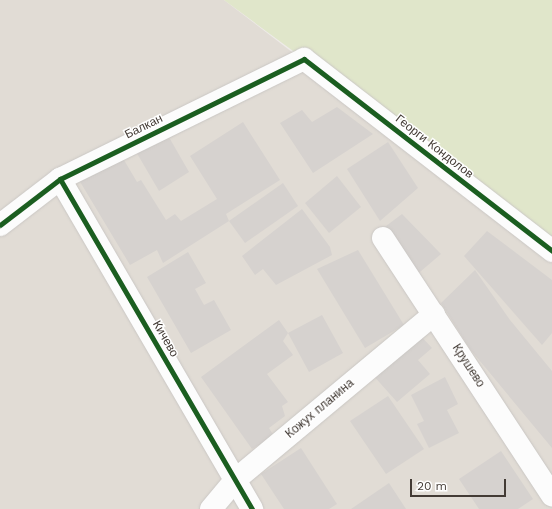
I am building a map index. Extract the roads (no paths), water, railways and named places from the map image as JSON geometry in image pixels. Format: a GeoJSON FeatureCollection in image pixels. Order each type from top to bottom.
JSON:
{"type":"FeatureCollection","features":[{"type":"Feature","properties":{"kind":"street","name":"Балкан"},"geometry":{"type":"LineString","coordinates":[[0,225],[60,179],[304,59]]}},
{"type":"Feature","properties":{"kind":"street","name":"Георги Кондолов"},"geometry":{"type":"LineString","coordinates":[[304,59],[552,251]]}},
{"type":"Feature","properties":{"kind":"street","name":"Кичево"},"geometry":{"type":"LineString","coordinates":[[60,179],[252,509]]}},
{"type":"Feature","properties":{"kind":"street","name":"Крушево"},"geometry":{"type":"LineString","coordinates":[[383,238],[552,495]]}},
{"type":"Feature","properties":{"kind":"street","name":"Кожух планина"},"geometry":{"type":"LineString","coordinates":[[211,509],[235,480],[434,314]]}}]}
